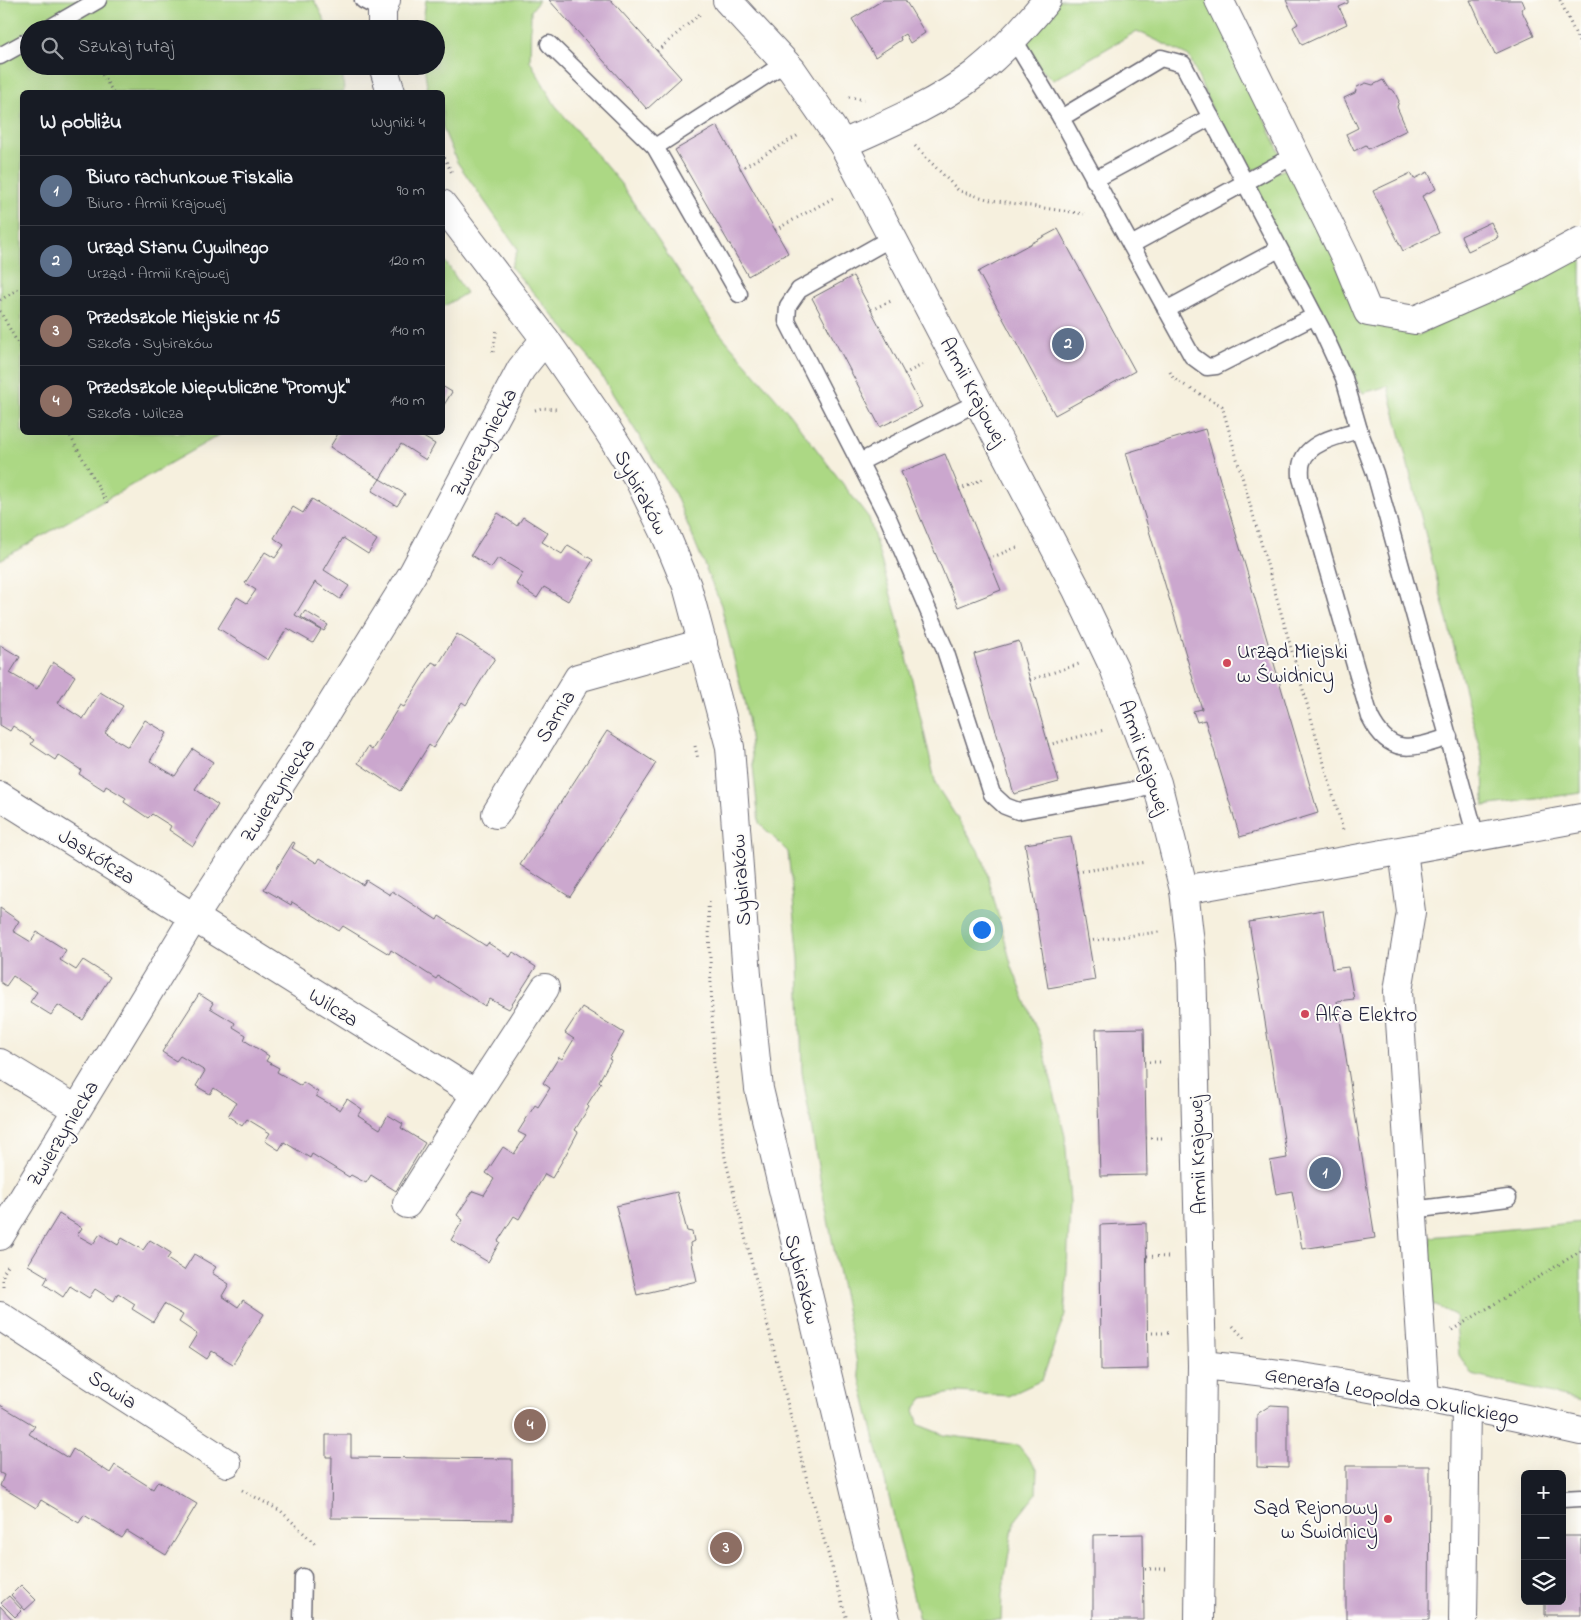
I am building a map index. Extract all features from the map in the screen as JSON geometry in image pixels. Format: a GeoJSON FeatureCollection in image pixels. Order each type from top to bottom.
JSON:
{"type":"FeatureCollection","features":[{"type":"Feature","properties":{"kind":"street"},"geometry":{"type":"LineString","coordinates":[[843,144],[894,121],[944,94],[975,74],[1013,38],[1047,0]]}},
{"type":"Feature","properties":{"kind":"street"},"geometry":{"type":"LineString","coordinates":[[1219,0],[1347,261],[1368,312],[1415,320],[1516,276],[1581,241]]}},
{"type":"Feature","properties":{"kind":"street","name":"Armii Krajowej"},"geometry":{"type":"LineString","coordinates":[[717,4],[785,63],[843,144],[980,401],[1077,590],[1114,668],[1157,783],[1184,890],[1192,961],[1202,1365],[1199,1620]]}},
{"type":"Feature","properties":{"kind":"street"},"geometry":{"type":"LineString","coordinates":[[386,75],[390,90]]}},
{"type":"Feature","properties":{"kind":"street","name":"Sybiraków"},"geometry":{"type":"LineString","coordinates":[[445,208],[545,339],[639,480],[665,533],[686,586],[730,747],[747,975],[759,1089],[886,1620]]}},
{"type":"Feature","properties":{"kind":"street","name":"Zwierzyniecka"},"geometry":{"type":"LineString","coordinates":[[0,1236],[194,917],[308,742],[413,573],[521,369],[545,339]]}},
{"type":"Feature","properties":{"kind":"street","name":"Sarnia"},"geometry":{"type":"LineString","coordinates":[[496,814],[578,678],[703,643]]}},
{"type":"Feature","properties":{"kind":"street","name":"Jaskółcza"},"geometry":{"type":"LineString","coordinates":[[0,796],[194,917]]}},
{"type":"Feature","properties":{"kind":"street"},"geometry":{"type":"LineString","coordinates":[[1184,890],[1403,852],[1581,818]]}},
{"type":"Feature","properties":{"kind":"street"},"geometry":{"type":"LineString","coordinates":[[1403,852],[1411,912],[1398,991],[1425,1398]]}},
{"type":"Feature","properties":{"kind":"street","name":"Wilcza"},"geometry":{"type":"LineString","coordinates":[[194,917],[336,1009],[476,1094]]}},
{"type":"Feature","properties":{"kind":"street"},"geometry":{"type":"LineString","coordinates":[[407,1204],[545,988]]}},
{"type":"Feature","properties":{"kind":"street"},"geometry":{"type":"LineString","coordinates":[[0,1063],[76,1109]]}},
{"type":"Feature","properties":{"kind":"street","name":"Sowia"},"geometry":{"type":"LineString","coordinates":[[0,1316],[226,1463]]}},
{"type":"Feature","properties":{"kind":"street","name":"Generała Leopolda Okulickiego"},"geometry":{"type":"LineString","coordinates":[[1202,1365],[1257,1371],[1466,1405],[1581,1431]]}},
{"type":"Feature","properties":{"kind":"street"},"geometry":{"type":"LineString","coordinates":[[1463,1620],[1466,1405]]}},
{"type":"Feature","properties":{"kind":"lane"},"geometry":{"type":"LineString","coordinates":[[64,20],[98,0]]}},
{"type":"Feature","properties":{"kind":"lane"},"geometry":{"type":"LineString","coordinates":[[1013,38],[1061,118],[1192,356],[1207,367],[1216,366],[1315,316]]}},
{"type":"Feature","properties":{"kind":"lane"},"geometry":{"type":"LineString","coordinates":[[549,44],[655,147],[739,294]]}},
{"type":"Feature","properties":{"kind":"lane"},"geometry":{"type":"LineString","coordinates":[[0,56],[20,45]]}},
{"type":"Feature","properties":{"kind":"lane"},"geometry":{"type":"LineString","coordinates":[[1061,118],[1160,58],[1184,64],[1315,316],[1344,378],[1359,430],[1375,473],[1476,837]]}},
{"type":"Feature","properties":{"kind":"lane"},"geometry":{"type":"LineString","coordinates":[[655,147],[785,63]]}},
{"type":"Feature","properties":{"kind":"lane"},"geometry":{"type":"LineString","coordinates":[[1094,180],[1211,117]]}},
{"type":"Feature","properties":{"kind":"lane"},"geometry":{"type":"LineString","coordinates":[[1131,245],[1295,155]]}},
{"type":"Feature","properties":{"kind":"lane"},"geometry":{"type":"LineString","coordinates":[[893,238],[812,281],[799,290],[788,306],[787,321],[889,520],[944,647],[992,794],[1004,806],[1018,811],[1134,790],[1157,783]]}},
{"type":"Feature","properties":{"kind":"lane"},"geometry":{"type":"LineString","coordinates":[[1166,310],[1279,249]]}},
{"type":"Feature","properties":{"kind":"lane"},"geometry":{"type":"LineString","coordinates":[[860,462],[980,401]]}},
{"type":"Feature","properties":{"kind":"lane"},"geometry":{"type":"LineString","coordinates":[[1359,430],[1339,435],[1311,448],[1302,462],[1301,478],[1370,717],[1379,734],[1396,746],[1422,745],[1449,737]]}},
{"type":"Feature","properties":{"kind":"lane"},"geometry":{"type":"LineString","coordinates":[[1412,1210],[1508,1198]]}},
{"type":"Feature","properties":{"kind":"lane"},"geometry":{"type":"LineString","coordinates":[[1566,1499],[1581,1498]]}},
{"type":"Feature","properties":{"kind":"lane"},"geometry":{"type":"LineString","coordinates":[[302,1620],[303,1577]]}},
{"type":"Feature","properties":{"kind":"path"},"geometry":{"type":"LineString","coordinates":[[1560,0],[1581,46]]}},
{"type":"Feature","properties":{"kind":"path"},"geometry":{"type":"LineString","coordinates":[[657,51],[717,4]]}},
{"type":"Feature","properties":{"kind":"path"},"geometry":{"type":"LineString","coordinates":[[102,75],[111,90]]}},
{"type":"Feature","properties":{"kind":"path"},"geometry":{"type":"LineString","coordinates":[[894,121],[926,158],[959,191],[990,200],[1098,216],[1111,209]]}},
{"type":"Feature","properties":{"kind":"path"},"geometry":{"type":"LineString","coordinates":[[740,169],[803,133]]}},
{"type":"Feature","properties":{"kind":"path"},"geometry":{"type":"LineString","coordinates":[[775,230],[838,195]]}},
{"type":"Feature","properties":{"kind":"path"},"geometry":{"type":"LineString","coordinates":[[1082,214],[1087,223]]}},
{"type":"Feature","properties":{"kind":"path"},"geometry":{"type":"LineString","coordinates":[[0,300],[20,288]]}},
{"type":"Feature","properties":{"kind":"path"},"geometry":{"type":"LineString","coordinates":[[871,310],[893,300]]}},
{"type":"Feature","properties":{"kind":"path"},"geometry":{"type":"LineString","coordinates":[[0,311],[20,347]]}},
{"type":"Feature","properties":{"kind":"path"},"geometry":{"type":"LineString","coordinates":[[904,374],[926,363]]}},
{"type":"Feature","properties":{"kind":"path"},"geometry":{"type":"LineString","coordinates":[[1168,369],[1173,378],[1222,406],[1343,830],[1334,832]]}},
{"type":"Feature","properties":{"kind":"path"},"geometry":{"type":"LineString","coordinates":[[555,402],[560,410]]}},
{"type":"Feature","properties":{"kind":"path"},"geometry":{"type":"LineString","coordinates":[[70,435],[109,506]]}},
{"type":"Feature","properties":{"kind":"path"},"geometry":{"type":"LineString","coordinates":[[959,490],[993,475]]}},
{"type":"Feature","properties":{"kind":"path"},"geometry":{"type":"LineString","coordinates":[[988,559],[1027,543]]}},
{"type":"Feature","properties":{"kind":"path"},"geometry":{"type":"LineString","coordinates":[[1030,680],[1087,661]]}},
{"type":"Feature","properties":{"kind":"path"},"geometry":{"type":"LineString","coordinates":[[1048,745],[1112,727]]}},
{"type":"Feature","properties":{"kind":"path"},"geometry":{"type":"LineString","coordinates":[[694,739],[699,768]]}},
{"type":"Feature","properties":{"kind":"path"},"geometry":{"type":"LineString","coordinates":[[1077,872],[1154,861]]}},
{"type":"Feature","properties":{"kind":"path"},"geometry":{"type":"LineString","coordinates":[[708,900],[714,1066],[725,1158],[807,1480],[847,1620]]}},
{"type":"Feature","properties":{"kind":"path"},"geometry":{"type":"LineString","coordinates":[[1161,923],[1163,937]]}},
{"type":"Feature","properties":{"kind":"path"},"geometry":{"type":"LineString","coordinates":[[1088,941],[1162,932]]}},
{"type":"Feature","properties":{"kind":"path"},"geometry":{"type":"LineString","coordinates":[[1144,1062],[1164,1062]]}},
{"type":"Feature","properties":{"kind":"path"},"geometry":{"type":"LineString","coordinates":[[1146,1138],[1169,1138]]}},
{"type":"Feature","properties":{"kind":"path"},"geometry":{"type":"LineString","coordinates":[[1450,1331],[1581,1251]]}},
{"type":"Feature","properties":{"kind":"path"},"geometry":{"type":"LineString","coordinates":[[1146,1256],[1171,1257]]}},
{"type":"Feature","properties":{"kind":"path"},"geometry":{"type":"LineString","coordinates":[[1232,1324],[1251,1344]]}},
{"type":"Feature","properties":{"kind":"path"},"geometry":{"type":"LineString","coordinates":[[1147,1333],[1180,1333]]}},
{"type":"Feature","properties":{"kind":"path"},"geometry":{"type":"LineString","coordinates":[[281,1511],[316,1546]]}},
{"type":"Feature","properties":{"kind":"path"},"geometry":{"type":"LineString","coordinates":[[1145,1569],[1171,1569]]}},
{"type":"Feature","properties":{"kind":"green space"},"geometry":{"type":"Polygon","coordinates":[[[0,0],[314,0],[324,20],[20,20],[20,75],[343,75],[344,90],[20,90],[20,435],[219,435],[0,560],[0,0]]]}},
{"type":"Feature","properties":{"kind":"green space"},"geometry":{"type":"Polygon","coordinates":[[[426,0],[539,0],[531,11],[530,61],[555,105],[621,184],[717,330],[788,412],[869,518],[901,631],[936,785],[983,858],[1012,967],[1041,1040],[1065,1136],[1070,1202],[1065,1314],[1042,1380],[1008,1396],[959,1392],[923,1398],[914,1410],[919,1425],[944,1435],[1018,1445],[1037,1469],[1036,1494],[1014,1522],[1002,1595],[1001,1620],[919,1620],[861,1383],[822,1190],[802,1072],[799,958],[788,852],[759,823],[748,718],[721,605],[675,494],[591,359],[511,267],[518,249],[457,162],[445,133],[445,90],[428,90],[425,75],[445,75],[445,20],[423,20],[426,0]]]}},
{"type":"Feature","properties":{"kind":"green space"},"geometry":{"type":"Polygon","coordinates":[[[1058,0],[1211,0],[1284,162],[1240,173],[1189,56],[1137,31],[1053,80],[1020,50],[1058,0]]]}},
{"type":"Feature","properties":{"kind":"green space"},"geometry":{"type":"Polygon","coordinates":[[[1299,164],[1368,312],[1417,336],[1581,251],[1581,793],[1484,806],[1483,762],[1388,386],[1363,393],[1245,184],[1299,164]]]}},
{"type":"Feature","properties":{"kind":"green space"},"geometry":{"type":"Polygon","coordinates":[[[445,261],[466,293],[445,306],[445,261]]]}},
{"type":"Feature","properties":{"kind":"green space"},"geometry":{"type":"Polygon","coordinates":[[[1581,1222],[1581,1401],[1472,1375],[1459,1355],[1455,1315],[1432,1304],[1430,1237],[1581,1222]]]}},
{"type":"Feature","properties":{"kind":"building"},"geometry":{"type":"Polygon","coordinates":[[[549,0],[611,0],[681,78],[647,109],[549,0]]]}},
{"type":"Feature","properties":{"kind":"building"},"geometry":{"type":"Polygon","coordinates":[[[883,0],[905,0],[925,33],[910,43],[905,34],[900,37],[901,40],[875,57],[852,19],[883,0]]]}},
{"type":"Feature","properties":{"kind":"building"},"geometry":{"type":"Polygon","coordinates":[[[1286,0],[1348,0],[1348,3],[1339,7],[1347,24],[1302,45],[1293,27],[1298,24],[1286,0]]]}},
{"type":"Feature","properties":{"kind":"building"},"geometry":{"type":"Polygon","coordinates":[[[1470,0],[1522,0],[1525,7],[1521,9],[1534,36],[1495,54],[1470,0]]]}},
{"type":"Feature","properties":{"kind":"building"},"geometry":{"type":"Polygon","coordinates":[[[1383,80],[1388,88],[1394,91],[1399,101],[1397,107],[1407,130],[1368,149],[1366,145],[1354,151],[1346,134],[1358,128],[1344,98],[1355,93],[1357,87],[1366,83],[1373,85],[1383,80]]]}},
{"type":"Feature","properties":{"kind":"building"},"geometry":{"type":"Polygon","coordinates":[[[717,126],[788,253],[748,276],[675,150],[717,126]]]}},
{"type":"Feature","properties":{"kind":"building"},"geometry":{"type":"Polygon","coordinates":[[[1428,172],[1436,189],[1422,196],[1439,233],[1403,251],[1373,191],[1411,173],[1414,179],[1428,172]]]}},
{"type":"Feature","properties":{"kind":"building"},"geometry":{"type":"Polygon","coordinates":[[[1491,222],[1498,237],[1468,251],[1461,236],[1491,222]]]}},
{"type":"Feature","properties":{"kind":"building"},"geometry":{"type":"Polygon","coordinates":[[[1058,229],[1135,371],[1055,415],[978,272],[1058,229]]]}},
{"type":"Feature","properties":{"kind":"building"},"geometry":{"type":"Polygon","coordinates":[[[853,276],[922,407],[880,427],[812,298],[853,276]]]}},
{"type":"Feature","properties":{"kind":"building"},"geometry":{"type":"Polygon","coordinates":[[[445,388],[452,392],[445,403],[445,388]]]}},
{"type":"Feature","properties":{"kind":"building"},"geometry":{"type":"Polygon","coordinates":[[[1205,429],[1318,813],[1240,837],[1205,720],[1197,722],[1193,711],[1202,709],[1126,453],[1205,429]]]}},
{"type":"Feature","properties":{"kind":"building"},"geometry":{"type":"Polygon","coordinates":[[[337,435],[420,435],[435,444],[426,460],[401,444],[380,479],[330,447],[337,435]]]}},
{"type":"Feature","properties":{"kind":"building"},"geometry":{"type":"Polygon","coordinates":[[[945,454],[1001,590],[958,607],[901,472],[945,454]]]}},
{"type":"Feature","properties":{"kind":"building"},"geometry":{"type":"Polygon","coordinates":[[[380,479],[405,494],[397,506],[372,491],[380,479]]]}},
{"type":"Feature","properties":{"kind":"building"},"geometry":{"type":"Polygon","coordinates":[[[312,499],[377,540],[368,554],[343,538],[324,570],[349,586],[340,599],[315,582],[295,615],[321,630],[313,643],[287,628],[268,660],[218,628],[237,597],[247,603],[256,590],[245,583],[265,552],[275,558],[284,545],[274,538],[293,507],[303,513],[312,499]]]}},
{"type":"Feature","properties":{"kind":"building"},"geometry":{"type":"Polygon","coordinates":[[[498,513],[517,526],[523,517],[548,533],[542,542],[562,554],[568,545],[593,560],[568,601],[544,587],[537,598],[516,584],[523,573],[498,558],[491,568],[471,555],[498,513]]]}},
{"type":"Feature","properties":{"kind":"building"},"geometry":{"type":"Polygon","coordinates":[[[305,611],[328,625],[324,631],[301,617],[305,611]]]}},
{"type":"Feature","properties":{"kind":"building"},"geometry":{"type":"Polygon","coordinates":[[[457,634],[495,658],[466,705],[462,702],[433,748],[429,745],[400,791],[358,763],[368,747],[372,750],[400,705],[404,707],[432,662],[438,665],[457,634]]]}},
{"type":"Feature","properties":{"kind":"building"},"geometry":{"type":"Polygon","coordinates":[[[1019,641],[1059,782],[1014,794],[974,654],[1019,641]]]}},
{"type":"Feature","properties":{"kind":"building"},"geometry":{"type":"Polygon","coordinates":[[[0,645],[20,657],[10,673],[37,689],[53,662],[75,676],[58,703],[83,719],[100,692],[123,706],[105,733],[128,747],[145,720],[167,733],[150,761],[175,776],[193,749],[213,762],[195,789],[218,805],[193,846],[169,830],[171,826],[152,814],[148,818],[124,802],[126,798],[106,786],[104,790],[79,774],[81,770],[58,755],[55,760],[31,744],[34,740],[13,726],[10,731],[0,725],[0,645]]]}},
{"type":"Feature","properties":{"kind":"building"},"geometry":{"type":"Polygon","coordinates":[[[607,731],[656,763],[570,897],[520,865],[607,731]]]}},
{"type":"Feature","properties":{"kind":"building"},"geometry":{"type":"Polygon","coordinates":[[[1071,837],[1095,980],[1048,988],[1025,844],[1071,837]]]}},
{"type":"Feature","properties":{"kind":"building"},"geometry":{"type":"Polygon","coordinates":[[[293,842],[295,843],[292,848],[317,863],[320,858],[363,885],[366,880],[390,895],[392,891],[437,920],[439,916],[486,946],[488,943],[510,957],[513,952],[536,967],[509,1009],[490,999],[485,1006],[438,976],[436,979],[391,950],[389,954],[343,926],[339,931],[292,902],[291,905],[264,889],[293,842]]]}},
{"type":"Feature","properties":{"kind":"building"},"geometry":{"type":"Polygon","coordinates":[[[0,908],[19,921],[13,931],[31,942],[37,932],[66,950],[60,960],[76,970],[83,960],[110,977],[83,1020],[58,1005],[51,1015],[30,1002],[37,992],[13,976],[6,986],[0,982],[0,908]]]}},
{"type":"Feature","properties":{"kind":"building"},"geometry":{"type":"Polygon","coordinates":[[[1323,910],[1332,969],[1348,967],[1354,999],[1337,1001],[1375,1238],[1302,1249],[1292,1191],[1276,1194],[1270,1161],[1287,1158],[1249,922],[1323,910]]]}},
{"type":"Feature","properties":{"kind":"building"},"geometry":{"type":"Polygon","coordinates":[[[199,994],[213,1003],[210,1008],[235,1023],[233,1027],[246,1035],[244,1040],[269,1056],[266,1061],[279,1068],[277,1072],[301,1086],[303,1082],[318,1092],[316,1096],[340,1110],[347,1099],[362,1109],[358,1115],[380,1129],[388,1115],[403,1124],[401,1128],[425,1143],[396,1191],[371,1175],[366,1183],[351,1175],[349,1177],[312,1154],[310,1158],[284,1142],[279,1150],[265,1141],[270,1133],[247,1119],[242,1126],[228,1116],[236,1103],[214,1088],[210,1094],[196,1086],[205,1071],[180,1056],[176,1061],[162,1052],[199,994]]]}},
{"type":"Feature","properties":{"kind":"building"},"geometry":{"type":"Polygon","coordinates":[[[582,1007],[624,1033],[609,1059],[611,1060],[599,1081],[601,1083],[587,1105],[589,1107],[575,1130],[578,1132],[552,1178],[545,1174],[519,1219],[514,1216],[498,1241],[500,1242],[488,1262],[451,1240],[463,1220],[457,1215],[473,1191],[484,1195],[494,1179],[486,1173],[503,1147],[514,1154],[526,1136],[518,1132],[535,1105],[538,1107],[550,1088],[543,1083],[559,1057],[562,1059],[574,1039],[565,1033],[582,1007]]]}},
{"type":"Feature","properties":{"kind":"building"},"geometry":{"type":"Polygon","coordinates":[[[1144,1028],[1147,1175],[1100,1176],[1096,1029],[1144,1028]]]}},
{"type":"Feature","properties":{"kind":"building"},"geometry":{"type":"Polygon","coordinates":[[[677,1192],[687,1231],[692,1232],[694,1241],[690,1243],[691,1254],[697,1281],[637,1295],[616,1206],[677,1192]]]}},
{"type":"Feature","properties":{"kind":"building"},"geometry":{"type":"Polygon","coordinates":[[[59,1214],[82,1228],[77,1235],[93,1244],[100,1234],[118,1245],[122,1238],[143,1250],[150,1240],[171,1253],[167,1259],[184,1270],[194,1254],[216,1267],[212,1273],[229,1284],[222,1296],[238,1307],[243,1300],[264,1314],[233,1364],[212,1351],[207,1359],[189,1347],[197,1334],[179,1322],[183,1315],[164,1304],[153,1322],[132,1309],[135,1304],[118,1293],[114,1301],[95,1289],[89,1298],[70,1286],[63,1297],[44,1284],[48,1277],[28,1265],[59,1214]]]}},
{"type":"Feature","properties":{"kind":"building"},"geometry":{"type":"Polygon","coordinates":[[[1146,1223],[1148,1369],[1101,1370],[1100,1225],[1146,1223]]]}},
{"type":"Feature","properties":{"kind":"building"},"geometry":{"type":"Polygon","coordinates":[[[0,1405],[35,1426],[29,1434],[68,1458],[73,1449],[110,1473],[115,1465],[153,1489],[158,1481],[197,1504],[166,1555],[127,1531],[122,1538],[84,1515],[79,1523],[41,1500],[36,1508],[0,1486],[4,1475],[0,1473],[0,1405]]]}},
{"type":"Feature","properties":{"kind":"building"},"geometry":{"type":"Polygon","coordinates":[[[1271,1405],[1288,1406],[1288,1468],[1257,1467],[1257,1414],[1271,1405]]]}},
{"type":"Feature","properties":{"kind":"building"},"geometry":{"type":"Polygon","coordinates":[[[326,1435],[351,1435],[351,1457],[512,1459],[512,1520],[331,1518],[332,1457],[326,1457],[326,1435]]]}},
{"type":"Feature","properties":{"kind":"building","name":"Sąd Rejonowy w Świdnicy"},"geometry":{"type":"Polygon","coordinates":[[[1346,1466],[1430,1466],[1429,1620],[1346,1620],[1346,1466]]]}},
{"type":"Feature","properties":{"kind":"building"},"geometry":{"type":"Polygon","coordinates":[[[1143,1534],[1144,1620],[1093,1620],[1093,1535],[1143,1534]]]}},
{"type":"Feature","properties":{"kind":"building"},"geometry":{"type":"Polygon","coordinates":[[[1566,1536],[1581,1536],[1581,1615],[1545,1615],[1545,1605],[1566,1605],[1566,1536]]]}},
{"type":"Feature","properties":{"kind":"building"},"geometry":{"type":"Polygon","coordinates":[[[21,1585],[36,1600],[25,1610],[11,1595],[21,1585]]]}},
{"type":"Feature","properties":{"kind":"building"},"geometry":{"type":"Polygon","coordinates":[[[9,1596],[22,1610],[15,1617],[1,1603],[9,1596]]]}},
{"type":"Feature","properties":{"kind":"building"},"geometry":{"type":"Polygon","coordinates":[[[0,1606],[13,1620],[0,1620],[0,1606]]]}},
{"type":"Feature","properties":{"kind":"place","name":"Urząd Stanu Cywilnego"},"geometry":{"type":"Point","coordinates":[1068,344]}},
{"type":"Feature","properties":{"kind":"place","name":"Urząd Miejski w Świdnicy"},"geometry":{"type":"Point","coordinates":[1227,663]}},
{"type":"Feature","properties":{"kind":"place","name":"Alfa Elektro"},"geometry":{"type":"Point","coordinates":[1305,1014]}},
{"type":"Feature","properties":{"kind":"place","name":"Biuro rachunkowe Fiskalia"},"geometry":{"type":"Point","coordinates":[1325,1173]}},
{"type":"Feature","properties":{"kind":"place","name":"Przedszkole Niepubliczne ''Promyk''"},"geometry":{"type":"Point","coordinates":[530,1425]}},
{"type":"Feature","properties":{"kind":"place","name":"Sąd Rejonowy w Świdnicy"},"geometry":{"type":"Point","coordinates":[1388,1519]}},
{"type":"Feature","properties":{"kind":"place","name":"Przedszkole Miejskie nr 15"},"geometry":{"type":"Point","coordinates":[726,1548]}}]}
